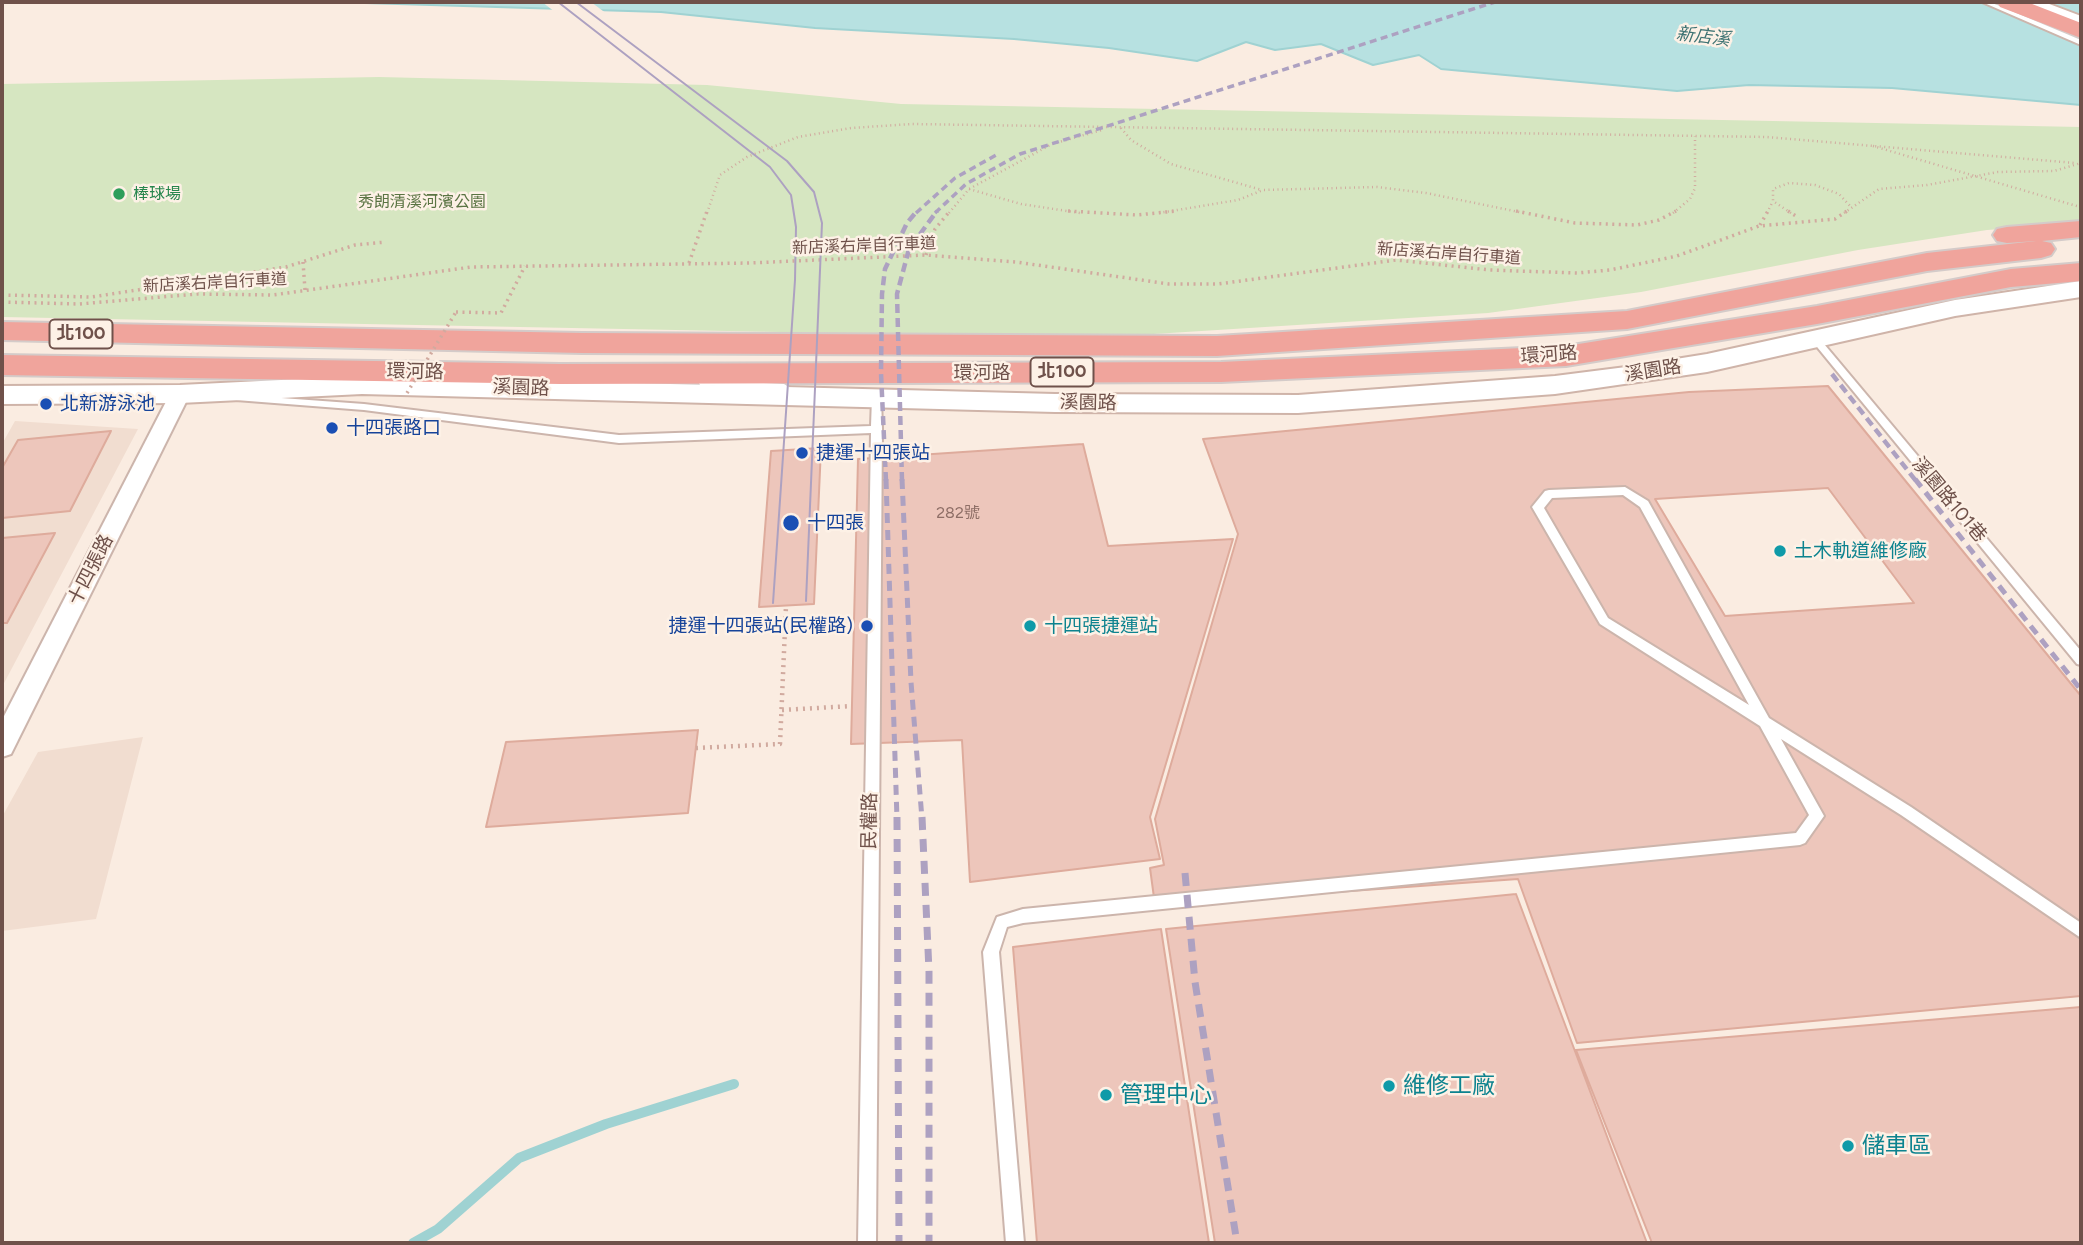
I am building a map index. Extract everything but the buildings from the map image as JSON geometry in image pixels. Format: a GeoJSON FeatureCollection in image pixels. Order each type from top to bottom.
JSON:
{"type":"FeatureCollection","features":[{"type":"Feature","properties":{"kind":"highway"},"geometry":{"type":"LineString","coordinates":[[2008,2],[2081,31]]}},
{"type":"Feature","properties":{"kind":"highway"},"geometry":{"type":"LineString","coordinates":[[1362,337],[1638,299],[1942,243],[2081,229]]}},
{"type":"Feature","properties":{"kind":"highway","name":"環河路"},"geometry":{"type":"LineString","coordinates":[[2,331],[159,337],[582,343],[1217,346],[1627,320],[1927,262],[2081,247]]}},
{"type":"Feature","properties":{"kind":"highway","name":"環河路"},"geometry":{"type":"LineString","coordinates":[[2,364],[561,374],[1221,372],[1566,356],[1817,315],[2011,278],[2081,272]]}},
{"type":"Feature","properties":{"kind":"highway"},"geometry":{"type":"LineString","coordinates":[[2,342],[159,337]]}},
{"type":"Feature","properties":{"kind":"street"},"geometry":{"type":"LineString","coordinates":[[2028,2],[2081,23]]}},
{"type":"Feature","properties":{"kind":"street"},"geometry":{"type":"LineString","coordinates":[[2066,2],[2081,8]]}},
{"type":"Feature","properties":{"kind":"street","name":"溪園路"},"geometry":{"type":"LineString","coordinates":[[2,395],[180,394],[362,385],[955,398],[1055,403],[1298,404],[1555,385],[1626,376],[1816,340],[1955,308],[2081,289]]}},
{"type":"Feature","properties":{"kind":"street","name":"十四張路"},"geometry":{"type":"LineString","coordinates":[[2,746],[180,394]]}},
{"type":"Feature","properties":{"kind":"lane"},"geometry":{"type":"LineString","coordinates":[[1985,2],[2081,43]]}},
{"type":"Feature","properties":{"kind":"lane","name":"溪園路101巷"},"geometry":{"type":"LineString","coordinates":[[1816,340],[2081,660]]}},
{"type":"Feature","properties":{"kind":"lane"},"geometry":{"type":"LineString","coordinates":[[561,374],[955,398]]}},
{"type":"Feature","properties":{"kind":"lane"},"geometry":{"type":"LineString","coordinates":[[180,394],[364,407],[619,439],[877,429]]}},
{"type":"Feature","properties":{"kind":"lane","name":"民權路"},"geometry":{"type":"LineString","coordinates":[[867,1243],[877,398]]}},
{"type":"Feature","properties":{"kind":"lane"},"geometry":{"type":"LineString","coordinates":[[1015,1243],[991,952],[1002,922],[1023,916],[1800,839],[1817,816],[1791,768],[1771,732],[1764,720],[1757,708],[1644,504],[1625,491],[1549,494],[1538,507],[1604,621],[1629,636],[1756,716],[1768,724],[1779,731],[1872,789],[1906,811],[2081,931]]}},
{"type":"Feature","properties":{"kind":"path"},"geometry":{"type":"LineString","coordinates":[[689,263],[720,175],[747,157],[798,137],[851,128],[912,124],[1695,136],[1866,144],[2079,163]]}},
{"type":"Feature","properties":{"kind":"path"},"geometry":{"type":"LineString","coordinates":[[1121,128],[1131,140],[1171,164],[1263,190],[1377,187],[1426,192],[1575,223],[1637,225],[1659,220],[1690,200],[1695,188],[1695,136]]}},
{"type":"Feature","properties":{"kind":"path"},"geometry":{"type":"LineString","coordinates":[[926,255],[935,229],[969,189],[1052,144],[1093,131],[1121,128]]}},
{"type":"Feature","properties":{"kind":"path"},"geometry":{"type":"LineString","coordinates":[[1866,144],[2081,207]]}},
{"type":"Feature","properties":{"kind":"path"},"geometry":{"type":"LineString","coordinates":[[1759,226],[1773,201],[1773,189],[1780,185],[1802,183],[1839,194],[1851,207],[1879,189],[1927,185],[1998,172],[2054,171],[2079,163]]}},
{"type":"Feature","properties":{"kind":"path"},"geometry":{"type":"LineString","coordinates":[[969,189],[1021,204],[1081,214],[1137,215],[1238,200],[1263,190]]}},
{"type":"Feature","properties":{"kind":"path"},"geometry":{"type":"LineString","coordinates":[[1773,201],[1788,214],[1802,219]]}},
{"type":"Feature","properties":{"kind":"path","name":"新店溪右岸自行車道"},"geometry":{"type":"LineString","coordinates":[[2,302],[93,303],[197,294],[273,295],[471,267],[926,255],[1016,262],[1117,279],[1169,284],[1218,284],[1396,260],[1490,270],[1577,273],[1610,270],[1677,256],[1759,226],[1802,219],[1835,219],[1851,207]]}},
{"type":"Feature","properties":{"kind":"path"},"geometry":{"type":"LineString","coordinates":[[2,295],[92,298],[303,262],[355,245],[386,242]]}},
{"type":"Feature","properties":{"kind":"path"},"geometry":{"type":"LineString","coordinates":[[303,262],[305,290]]}},
{"type":"Feature","properties":{"kind":"path"},"geometry":{"type":"LineString","coordinates":[[407,393],[456,312],[501,313],[524,266]]}},
{"type":"Feature","properties":{"kind":"path"},"geometry":{"type":"LineString","coordinates":[[92,298],[93,303]]}},
{"type":"Feature","properties":{"kind":"path"},"geometry":{"type":"LineString","coordinates":[[696,748],[780,744],[786,606]]}},
{"type":"Feature","properties":{"kind":"path"},"geometry":{"type":"LineString","coordinates":[[782,710],[852,706]]}},
{"type":"Feature","properties":{"kind":"shaded area"},"geometry":{"type":"Polygon","coordinates":[[[15,421],[138,429],[2,687],[2,444],[15,421]]]}},
{"type":"Feature","properties":{"kind":"shaded area"},"geometry":{"type":"Polygon","coordinates":[[[143,737],[96,919],[2,931],[2,817],[38,752],[143,737]]]}},
{"type":"Feature","properties":{"kind":"green space","name":"秀朗清溪河濱公園"},"geometry":{"type":"Polygon","coordinates":[[[379,77],[707,85],[901,104],[2081,127],[2081,223],[1987,230],[1858,250],[1641,292],[1488,313],[1090,338],[2,317],[2,84],[379,77]]]}},
{"type":"Feature","properties":{"kind":"water","name":"新店溪"},"geometry":{"type":"Polygon","coordinates":[[[332,2],[2081,2],[2081,105],[1892,88],[1749,85],[1677,91],[1441,69],[1419,55],[1373,65],[1321,44],[1275,50],[1246,42],[1197,61],[1109,48],[1014,39],[815,28],[661,12],[332,2]]]}},
{"type":"Feature","properties":{"kind":"pier"},"geometry":{"type":"Polygon","coordinates":[[[542,2],[591,2],[607,14],[555,12],[542,2]]]}},
{"type":"Feature","properties":{"kind":"waterway"},"geometry":{"type":"LineString","coordinates":[[413,1243],[438,1229],[519,1158],[606,1124],[734,1084]]}},
{"type":"Feature","properties":{"kind":"tram line"},"geometry":{"type":"LineString","coordinates":[[558,2],[770,167],[791,195],[796,227],[795,280],[773,603]]}},
{"type":"Feature","properties":{"kind":"tram line"},"geometry":{"type":"LineString","coordinates":[[576,2],[787,161],[814,192],[822,223],[806,601]]}},
{"type":"Feature","properties":{"kind":"railway"},"geometry":{"type":"LineString","coordinates":[[937,211],[966,184],[1020,154],[1495,2]]}},
{"type":"Feature","properties":{"kind":"railway"},"geometry":{"type":"LineString","coordinates":[[916,213],[955,178],[998,154]]}},
{"type":"Feature","properties":{"kind":"railway"},"geometry":{"type":"LineString","coordinates":[[886,481],[881,373],[882,294],[885,269],[907,223],[917,211]]}},
{"type":"Feature","properties":{"kind":"railway"},"geometry":{"type":"LineString","coordinates":[[902,481],[897,294],[909,249],[937,211]]}},
{"type":"Feature","properties":{"kind":"railway"},"geometry":{"type":"LineString","coordinates":[[1832,374],[1916,481]]}},
{"type":"Feature","properties":{"kind":"railway"},"geometry":{"type":"LineString","coordinates":[[886,479],[897,819]]}},
{"type":"Feature","properties":{"kind":"railway"},"geometry":{"type":"LineString","coordinates":[[902,479],[911,682],[922,819]]}},
{"type":"Feature","properties":{"kind":"railway"},"geometry":{"type":"LineString","coordinates":[[1915,479],[2081,690]]}},
{"type":"Feature","properties":{"kind":"railway"},"geometry":{"type":"LineString","coordinates":[[897,817],[899,1243]]}},
{"type":"Feature","properties":{"kind":"railway"},"geometry":{"type":"LineString","coordinates":[[922,817],[929,971],[929,1243]]}},
{"type":"Feature","properties":{"kind":"railway"},"geometry":{"type":"LineString","coordinates":[[1185,873],[1195,982],[1237,1243]]}},
{"type":"Feature","properties":{"kind":"place","name":"棒球場"},"geometry":{"type":"Point","coordinates":[119,194]}},
{"type":"Feature","properties":{"kind":"place","name":"北新游泳池"},"geometry":{"type":"Point","coordinates":[46,404]}},
{"type":"Feature","properties":{"kind":"place","name":"十四張路口"},"geometry":{"type":"Point","coordinates":[332,428]}},
{"type":"Feature","properties":{"kind":"place","name":"捷運十四張站"},"geometry":{"type":"Point","coordinates":[802,453]}},
{"type":"Feature","properties":{"kind":"place","name":"十四張"},"geometry":{"type":"Point","coordinates":[791,523]}},
{"type":"Feature","properties":{"kind":"place","name":"土木軌道維修廠"},"geometry":{"type":"Point","coordinates":[1780,551]}},
{"type":"Feature","properties":{"kind":"place","name":"捷運十四張站(民權路)"},"geometry":{"type":"Point","coordinates":[867,626]}},
{"type":"Feature","properties":{"kind":"place","name":"十四張捷運站"},"geometry":{"type":"Point","coordinates":[1030,626]}},
{"type":"Feature","properties":{"kind":"place","name":"維修工廠"},"geometry":{"type":"Point","coordinates":[1389,1086]}},
{"type":"Feature","properties":{"kind":"place","name":"管理中心"},"geometry":{"type":"Point","coordinates":[1106,1095]}},
{"type":"Feature","properties":{"kind":"place","name":"儲車區"},"geometry":{"type":"Point","coordinates":[1848,1146]}}]}
